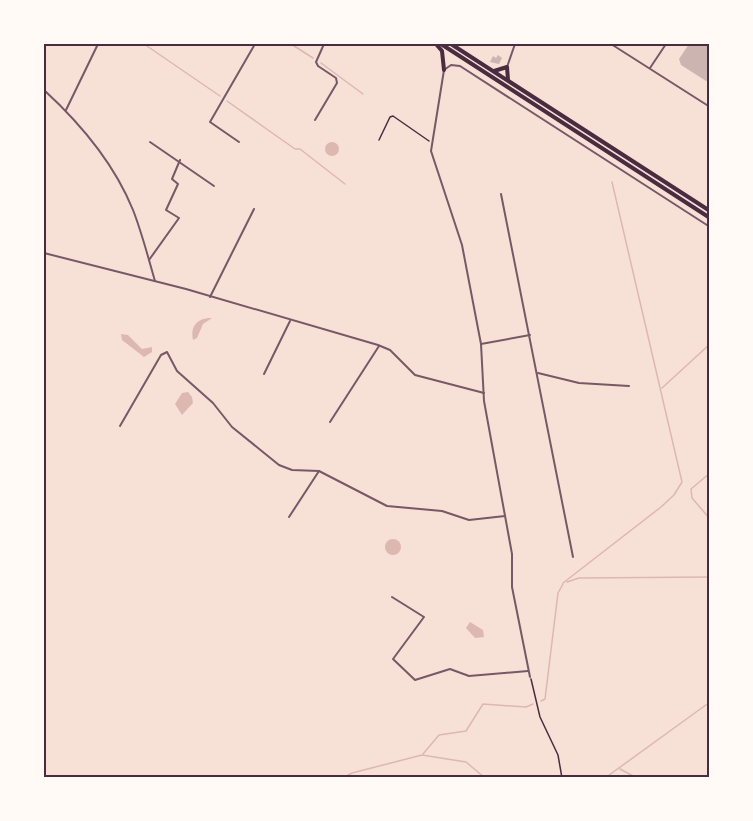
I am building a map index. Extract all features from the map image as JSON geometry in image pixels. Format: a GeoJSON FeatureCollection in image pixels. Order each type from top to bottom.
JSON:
{"type":"FeatureCollection","features":[{"type":"Feature","properties":{"kind":"highway"},"geometry":{"type":"LineString","coordinates":[[438,44],[443,56],[444,70]]}},
{"type":"Feature","properties":{"kind":"highway"},"geometry":{"type":"LineString","coordinates":[[438,44],[710,218]]}},
{"type":"Feature","properties":{"kind":"highway"},"geometry":{"type":"LineString","coordinates":[[451,44],[710,211]]}},
{"type":"Feature","properties":{"kind":"highway"},"geometry":{"type":"LineString","coordinates":[[493,71],[507,67],[509,82]]}},
{"type":"Feature","properties":{"kind":"street"},"geometry":{"type":"LineString","coordinates":[[66,110],[98,44]]}},
{"type":"Feature","properties":{"kind":"street"},"geometry":{"type":"LineString","coordinates":[[239,142],[210,122],[255,44]]}},
{"type":"Feature","properties":{"kind":"street"},"geometry":{"type":"LineString","coordinates":[[315,120],[337,83],[336,78],[316,62],[324,44]]}},
{"type":"Feature","properties":{"kind":"street"},"geometry":{"type":"LineString","coordinates":[[507,67],[515,44]]}},
{"type":"Feature","properties":{"kind":"street"},"geometry":{"type":"LineString","coordinates":[[611,44],[710,107]]}},
{"type":"Feature","properties":{"kind":"street"},"geometry":{"type":"LineString","coordinates":[[650,69],[666,44]]}},
{"type":"Feature","properties":{"kind":"street"},"geometry":{"type":"LineString","coordinates":[[530,677],[512,586],[512,554],[484,393],[481,344],[462,245],[435,168],[431,144],[444,70],[451,65],[460,66],[710,226]]}},
{"type":"Feature","properties":{"kind":"street"},"geometry":{"type":"LineString","coordinates":[[44,90],[66,110],[103,154],[127,195],[155,281]]}},
{"type":"Feature","properties":{"kind":"street"},"geometry":{"type":"LineString","coordinates":[[150,142],[180,160],[214,186]]}},
{"type":"Feature","properties":{"kind":"street"},"geometry":{"type":"LineString","coordinates":[[149,260],[179,218],[166,210],[178,184],[172,179],[180,160]]}},
{"type":"Feature","properties":{"kind":"street"},"geometry":{"type":"LineString","coordinates":[[501,194],[573,557]]}},
{"type":"Feature","properties":{"kind":"street"},"geometry":{"type":"LineString","coordinates":[[210,297],[254,209]]}},
{"type":"Feature","properties":{"kind":"street"},"geometry":{"type":"LineString","coordinates":[[44,253],[121,275],[155,281],[379,346],[390,350],[415,375],[484,393]]}},
{"type":"Feature","properties":{"kind":"street"},"geometry":{"type":"LineString","coordinates":[[264,374],[290,321]]}},
{"type":"Feature","properties":{"kind":"street"},"geometry":{"type":"LineString","coordinates":[[481,344],[530,335]]}},
{"type":"Feature","properties":{"kind":"street"},"geometry":{"type":"LineString","coordinates":[[330,422],[379,346]]}},
{"type":"Feature","properties":{"kind":"street"},"geometry":{"type":"LineString","coordinates":[[120,426],[161,354],[167,352],[177,371],[213,403],[237,432],[272,460],[286,468],[319,471],[387,506],[449,512],[469,520],[505,516]]}},
{"type":"Feature","properties":{"kind":"street"},"geometry":{"type":"LineString","coordinates":[[538,373],[579,383],[629,386]]}},
{"type":"Feature","properties":{"kind":"street"},"geometry":{"type":"LineString","coordinates":[[289,517],[319,471]]}},
{"type":"Feature","properties":{"kind":"street"},"geometry":{"type":"LineString","coordinates":[[392,597],[424,616],[393,659],[415,680],[450,669],[469,676],[528,671]]}},
{"type":"Feature","properties":{"kind":"path"},"geometry":{"type":"LineString","coordinates":[[379,140],[390,117],[393,116],[428,139],[431,144]]}},
{"type":"Feature","properties":{"kind":"path"},"geometry":{"type":"LineString","coordinates":[[530,677],[540,717],[558,755],[562,777]]}},
{"type":"Feature","properties":{"kind":"shaded area"},"geometry":{"type":"Polygon","coordinates":[[[332,142],[337,144],[339,149],[337,154],[332,156],[327,154],[325,149],[327,144],[332,142]]]}},
{"type":"Feature","properties":{"kind":"shaded area"},"geometry":{"type":"Polygon","coordinates":[[[212,318],[203,324],[197,338],[193,340],[192,335],[196,323],[212,318]]]}},
{"type":"Feature","properties":{"kind":"shaded area"},"geometry":{"type":"Polygon","coordinates":[[[121,334],[128,335],[142,349],[152,347],[152,352],[144,357],[122,340],[121,334]]]}},
{"type":"Feature","properties":{"kind":"shaded area"},"geometry":{"type":"Polygon","coordinates":[[[188,392],[193,403],[182,415],[175,404],[182,393],[188,392]]]}},
{"type":"Feature","properties":{"kind":"shaded area"},"geometry":{"type":"Polygon","coordinates":[[[393,539],[401,547],[393,555],[385,547],[393,539]]]}},
{"type":"Feature","properties":{"kind":"shaded area"},"geometry":{"type":"Polygon","coordinates":[[[470,622],[483,630],[484,637],[475,638],[466,628],[470,622]]]}},
{"type":"Feature","properties":{"kind":"building"},"geometry":{"type":"Polygon","coordinates":[[[689,44],[710,44],[710,79],[706,81],[681,65],[679,59],[689,44]]]}},
{"type":"Feature","properties":{"kind":"building"},"geometry":{"type":"Polygon","coordinates":[[[498,55],[502,58],[499,64],[490,62],[493,56],[496,58],[498,55]]]}},
{"type":"Feature","properties":{"kind":"waterway"},"geometry":{"type":"LineString","coordinates":[[144,44],[220,96]]}},
{"type":"Feature","properties":{"kind":"waterway"},"geometry":{"type":"LineString","coordinates":[[291,44],[313,58]]}},
{"type":"Feature","properties":{"kind":"waterway"},"geometry":{"type":"LineString","coordinates":[[321,63],[363,94]]}},
{"type":"Feature","properties":{"kind":"waterway"},"geometry":{"type":"LineString","coordinates":[[227,101],[295,149],[300,149],[345,184]]}},
{"type":"Feature","properties":{"kind":"waterway"},"geometry":{"type":"LineString","coordinates":[[563,583],[661,507],[674,495],[682,482],[612,182]]}},
{"type":"Feature","properties":{"kind":"waterway"},"geometry":{"type":"LineString","coordinates":[[662,388],[710,344]]}},
{"type":"Feature","properties":{"kind":"waterway"},"geometry":{"type":"LineString","coordinates":[[710,473],[691,489],[692,498],[710,519]]}},
{"type":"Feature","properties":{"kind":"waterway"},"geometry":{"type":"LineString","coordinates":[[567,582],[579,578],[710,577]]}},
{"type":"Feature","properties":{"kind":"waterway"},"geometry":{"type":"LineString","coordinates":[[541,701],[545,699],[558,593],[563,584]]}},
{"type":"Feature","properties":{"kind":"waterway"},"geometry":{"type":"LineString","coordinates":[[605,778],[710,702]]}},
{"type":"Feature","properties":{"kind":"waterway"},"geometry":{"type":"LineString","coordinates":[[423,754],[439,735],[466,731],[483,704],[526,707],[533,704]]}},
{"type":"Feature","properties":{"kind":"waterway"},"geometry":{"type":"LineString","coordinates":[[343,778],[352,773],[422,755],[466,762],[485,778]]}},
{"type":"Feature","properties":{"kind":"waterway"},"geometry":{"type":"LineString","coordinates":[[620,769],[637,778]]}}]}
